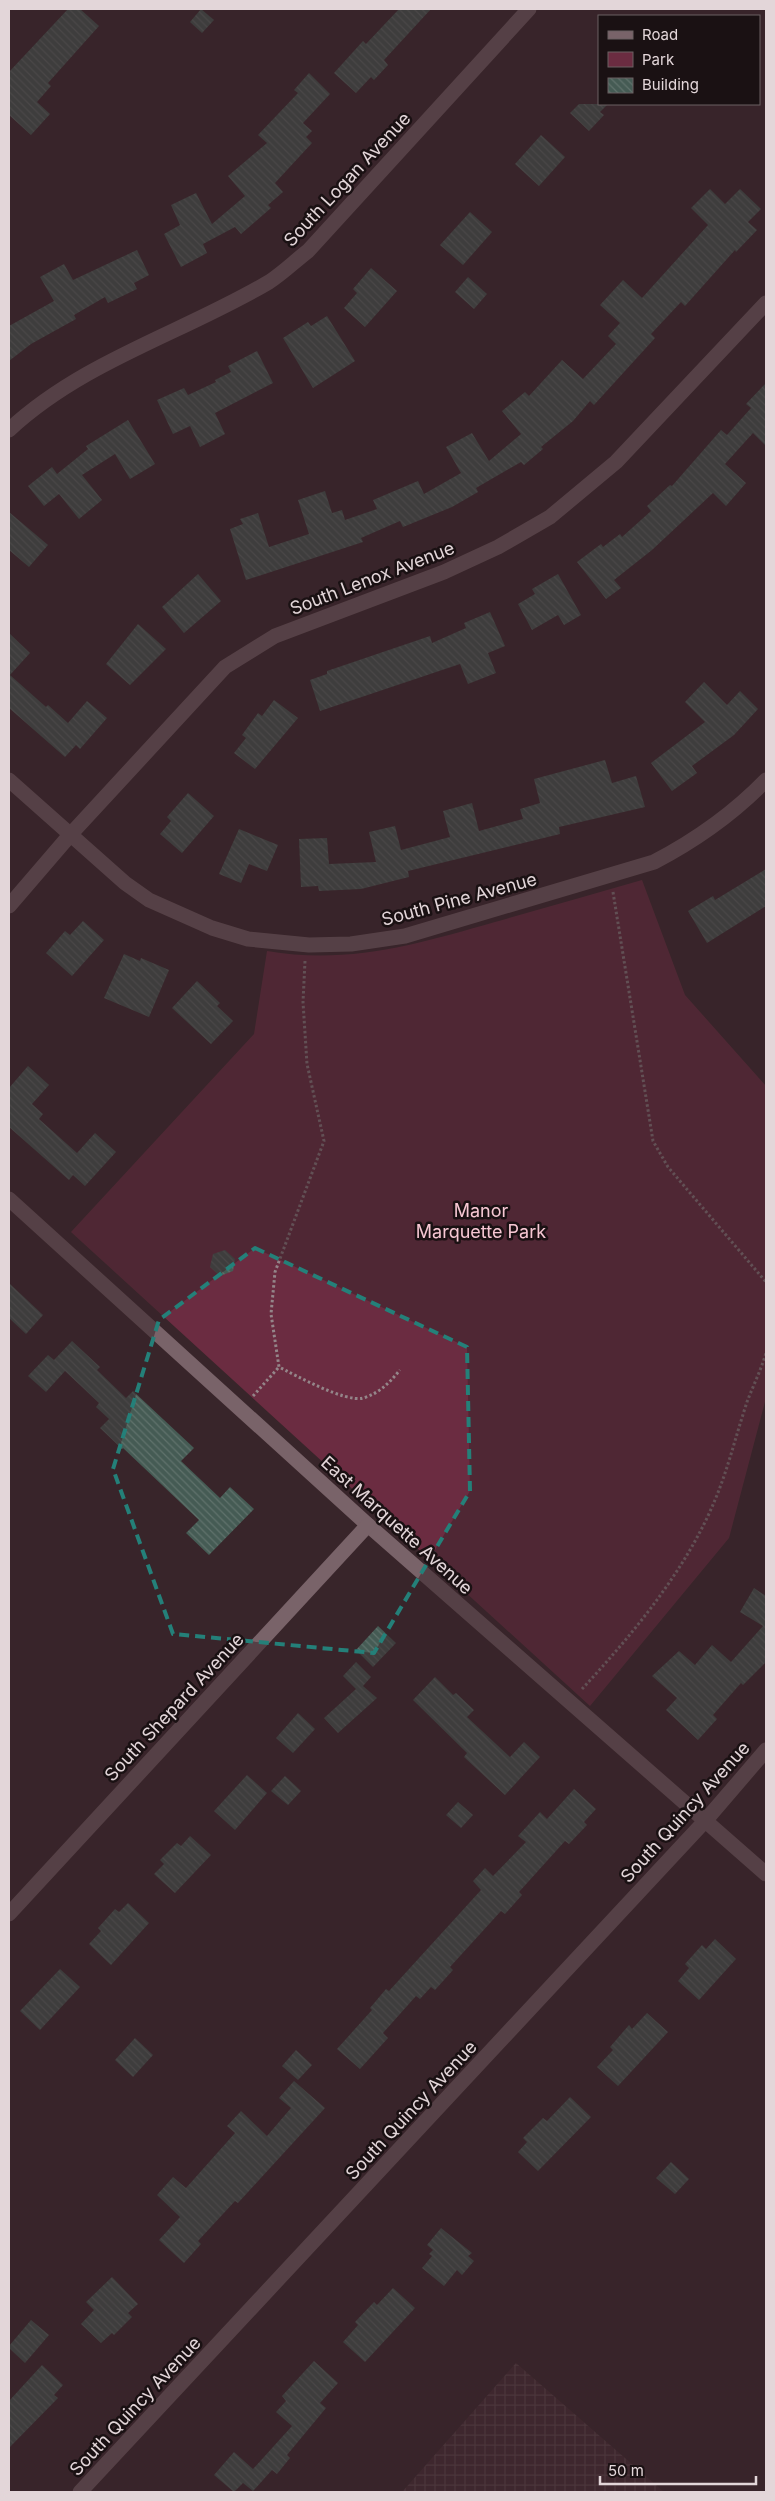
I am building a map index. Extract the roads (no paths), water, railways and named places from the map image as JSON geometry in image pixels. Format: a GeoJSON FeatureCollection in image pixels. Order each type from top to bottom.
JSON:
{"type":"FeatureCollection","features":[{"type":"Feature","properties":{"kind":"street","name":"South Logan Avenue"},"geometry":{"type":"LineString","coordinates":[[9,430],[29,411],[89,372],[270,281],[308,251],[529,9]]}},
{"type":"Feature","properties":{"kind":"street","name":"South Lenox Avenue"},"geometry":{"type":"LineString","coordinates":[[9,906],[70,835],[225,667],[275,636],[444,572],[498,547],[550,517],[616,462],[766,303]]}},
{"type":"Feature","properties":{"kind":"street","name":"South Pine Avenue"},"geometry":{"type":"LineString","coordinates":[[9,780],[125,883],[149,900],[179,915],[248,939],[309,945],[351,944],[405,936],[654,862],[691,843],[722,820],[766,780]]}},
{"type":"Feature","properties":{"kind":"street","name":"East Marquette Avenue"},"geometry":{"type":"LineString","coordinates":[[9,1199],[368,1525],[766,1874]]}},
{"type":"Feature","properties":{"kind":"street","name":"South Shepard Avenue"},"geometry":{"type":"LineString","coordinates":[[9,1914],[368,1525]]}},
{"type":"Feature","properties":{"kind":"street","name":"South Quincy Avenue"},"geometry":{"type":"LineString","coordinates":[[80,2492],[705,1821],[766,1750]]}},
{"type":"Feature","properties":{"kind":"park label","name":"Manor Marquette Park"},"geometry":{"type":"Point","coordinates":[481,1220]}}]}
